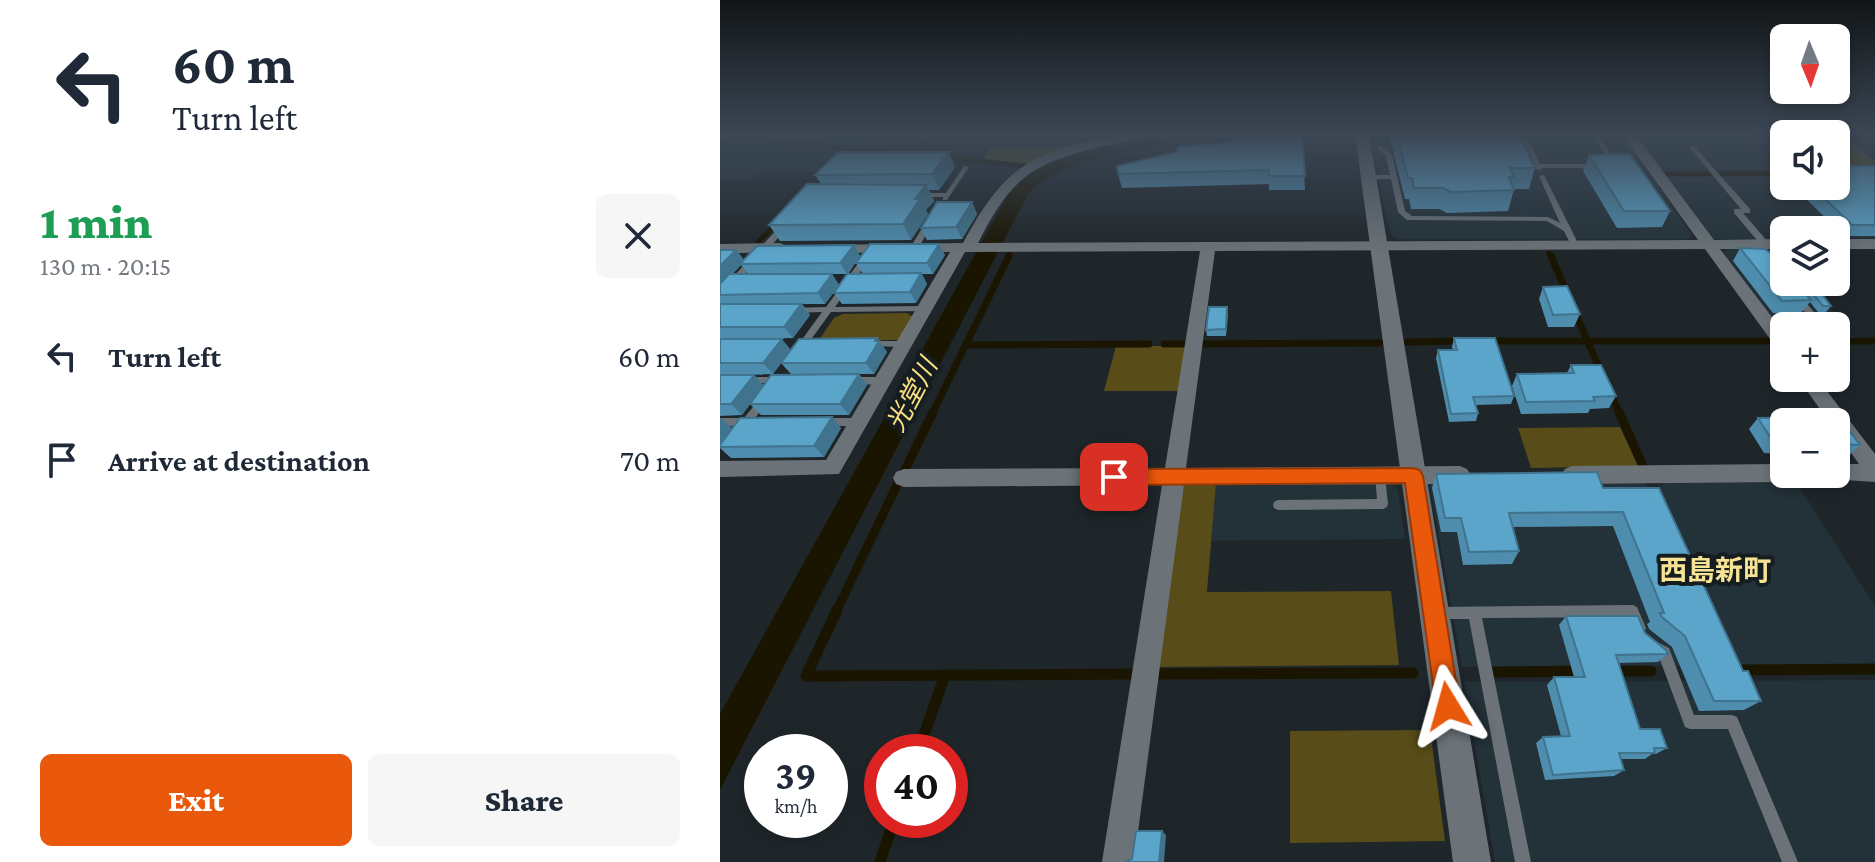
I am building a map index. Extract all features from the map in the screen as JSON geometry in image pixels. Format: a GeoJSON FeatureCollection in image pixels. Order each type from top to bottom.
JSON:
{"type":"FeatureCollection","features":[{"type":"Feature","properties":{"kind":"street"},"geometry":{"type":"LineString","coordinates":[[720,469],[832,468],[924,309],[934,279],[964,248],[1000,191],[1023,174]]}},
{"type":"Feature","properties":{"kind":"street"},"geometry":{"type":"LineString","coordinates":[[1658,174],[1770,327]]}},
{"type":"Feature","properties":{"kind":"street"},"geometry":{"type":"LineString","coordinates":[[1369,177],[1472,862]]}},
{"type":"Feature","properties":{"kind":"street"},"geometry":{"type":"LineString","coordinates":[[720,249],[1379,246],[1571,238],[1770,246]]}},
{"type":"Feature","properties":{"kind":"street"},"geometry":{"type":"LineString","coordinates":[[1850,244],[1875,244]]}},
{"type":"Feature","properties":{"kind":"street"},"geometry":{"type":"LineString","coordinates":[[1118,862],[1208,246]]}},
{"type":"Feature","properties":{"kind":"street"},"geometry":{"type":"LineString","coordinates":[[1817,392],[1875,471]]}},
{"type":"Feature","properties":{"kind":"street"},"geometry":{"type":"LineString","coordinates":[[1850,472],[1875,471]]}},
{"type":"Feature","properties":{"kind":"street"},"geometry":{"type":"LineString","coordinates":[[1552,475],[1770,473]]}},
{"type":"Feature","properties":{"kind":"street"},"geometry":{"type":"LineString","coordinates":[[904,478],[1475,475]]}},
{"type":"Feature","properties":{"kind":"lane"},"geometry":{"type":"LineString","coordinates":[[914,248],[961,174]]}},
{"type":"Feature","properties":{"kind":"lane"},"geometry":{"type":"LineString","coordinates":[[1541,174],[1571,238]]}},
{"type":"Feature","properties":{"kind":"lane"},"geometry":{"type":"LineString","coordinates":[[1715,174],[1747,211],[1737,211],[1761,248]]}},
{"type":"Feature","properties":{"kind":"lane"},"geometry":{"type":"LineString","coordinates":[[1369,177],[1394,177],[1402,212],[1410,218],[1548,219],[1571,238]]}},
{"type":"Feature","properties":{"kind":"lane"},"geometry":{"type":"LineString","coordinates":[[904,195],[948,195]]}},
{"type":"Feature","properties":{"kind":"lane"},"geometry":{"type":"LineString","coordinates":[[720,296],[794,216]]}},
{"type":"Feature","properties":{"kind":"lane"},"geometry":{"type":"LineString","coordinates":[[795,356],[874,248]]}},
{"type":"Feature","properties":{"kind":"lane"},"geometry":{"type":"LineString","coordinates":[[837,280],[866,279]]}},
{"type":"Feature","properties":{"kind":"lane"},"geometry":{"type":"LineString","coordinates":[[735,280],[750,280]]}},
{"type":"Feature","properties":{"kind":"lane"},"geometry":{"type":"LineString","coordinates":[[1797,296],[1809,312]]}},
{"type":"Feature","properties":{"kind":"lane"},"geometry":{"type":"LineString","coordinates":[[782,310],[924,309]]}},
{"type":"Feature","properties":{"kind":"lane"},"geometry":{"type":"LineString","coordinates":[[790,344],[818,344]]}},
{"type":"Feature","properties":{"kind":"lane"},"geometry":{"type":"LineString","coordinates":[[861,344],[904,344]]}},
{"type":"Feature","properties":{"kind":"lane"},"geometry":{"type":"LineString","coordinates":[[738,434],[786,368]]}},
{"type":"Feature","properties":{"kind":"lane"},"geometry":{"type":"LineString","coordinates":[[720,380],[793,380]]}},
{"type":"Feature","properties":{"kind":"lane"},"geometry":{"type":"LineString","coordinates":[[838,380],[884,380]]}},
{"type":"Feature","properties":{"kind":"lane"},"geometry":{"type":"LineString","coordinates":[[720,422],[761,422]]}},
{"type":"Feature","properties":{"kind":"lane"},"geometry":{"type":"LineString","coordinates":[[817,422],[859,422]]}},
{"type":"Feature","properties":{"kind":"lane"},"geometry":{"type":"LineString","coordinates":[[1278,505],[1383,504],[1380,476]]}},
{"type":"Feature","properties":{"kind":"lane"},"geometry":{"type":"LineString","coordinates":[[1434,613],[1633,611],[1642,635],[1664,653],[1690,722],[1732,722],[1790,862]]}},
{"type":"Feature","properties":{"kind":"lane"},"geometry":{"type":"LineString","coordinates":[[1474,612],[1523,862]]}},
{"type":"Feature","properties":{"kind":"shaded area"},"geometry":{"type":"Polygon","coordinates":[[[720,174],[756,174],[749,180],[720,180],[720,174]]]}},
{"type":"Feature","properties":{"kind":"shaded area"},"geometry":{"type":"Polygon","coordinates":[[[1378,174],[1650,174],[1692,236],[1689,239],[1398,239],[1390,234],[1378,174]]]}},
{"type":"Feature","properties":{"kind":"shaded area"},"geometry":{"type":"Polygon","coordinates":[[[1875,175],[1875,238],[1850,239],[1850,216],[1770,216],[1770,239],[1712,239],[1664,176],[1770,176],[1770,200],[1850,200],[1850,182],[1875,175]]]}},
{"type":"Feature","properties":{"kind":"shaded area"},"geometry":{"type":"Polygon","coordinates":[[[1728,249],[1770,249],[1770,296],[1820,296],[1833,312],[1770,312],[1770,318],[1722,253],[1728,249]]]}},
{"type":"Feature","properties":{"kind":"shaded area"},"geometry":{"type":"Polygon","coordinates":[[[907,313],[913,317],[899,340],[819,340],[834,318],[843,314],[907,313]]]}},
{"type":"Feature","properties":{"kind":"shaded area"},"geometry":{"type":"Polygon","coordinates":[[[1116,346],[1187,346],[1180,391],[1104,391],[1116,346]]]}},
{"type":"Feature","properties":{"kind":"shaded area"},"geometry":{"type":"Polygon","coordinates":[[[1620,427],[1638,466],[1531,468],[1518,428],[1620,427]]]}},
{"type":"Feature","properties":{"kind":"shaded area"},"geometry":{"type":"Polygon","coordinates":[[[1770,479],[1770,488],[1800,488],[1875,606],[1875,664],[1736,666],[1657,488],[1669,481],[1770,479]]]}},
{"type":"Feature","properties":{"kind":"shaded area"},"geometry":{"type":"Polygon","coordinates":[[[1432,481],[1645,481],[1726,666],[1462,667],[1430,487],[1432,481]]]}},
{"type":"Feature","properties":{"kind":"shaded area"},"geometry":{"type":"Polygon","coordinates":[[[1388,482],[1398,490],[1405,539],[1211,541],[1216,483],[1388,482]]]}},
{"type":"Feature","properties":{"kind":"shaded area"},"geometry":{"type":"Polygon","coordinates":[[[1216,483],[1207,592],[1391,591],[1399,665],[1153,667],[1184,484],[1216,483]]]}},
{"type":"Feature","properties":{"kind":"shaded area"},"geometry":{"type":"Polygon","coordinates":[[[1875,680],[1875,862],[1495,862],[1464,682],[1875,680]]]}},
{"type":"Feature","properties":{"kind":"shaded area"},"geometry":{"type":"Polygon","coordinates":[[[1430,730],[1445,841],[1290,843],[1290,731],[1430,730]]]}},
{"type":"Feature","properties":{"kind":"water","name":"光堂川"},"geometry":{"type":"Polygon","coordinates":[[[1032,174],[1057,174],[1028,194],[749,734],[744,734],[744,744],[720,790],[720,714],[1010,191],[1032,174]]]}},
{"type":"Feature","properties":{"kind":"building"},"geometry":{"type":"Polygon","coordinates":[[[1305,174],[1305,176],[1268,176],[1305,174]]]}},
{"type":"Feature","properties":{"kind":"building"},"geometry":{"type":"Polygon","coordinates":[[[1407,174],[1513,174],[1514,177],[1509,177],[1514,190],[1451,192],[1443,188],[1414,188],[1412,178],[1408,178],[1407,174]]]}},
{"type":"Feature","properties":{"kind":"building"},"geometry":{"type":"Polygon","coordinates":[[[1601,174],[1644,174],[1670,211],[1624,211],[1601,174]]]}},
{"type":"Feature","properties":{"kind":"building"},"geometry":{"type":"Polygon","coordinates":[[[1850,174],[1875,174],[1875,225],[1852,225],[1850,216],[1843,216],[1826,200],[1850,200],[1850,174]]]}},
{"type":"Feature","properties":{"kind":"building"},"geometry":{"type":"Polygon","coordinates":[[[807,184],[926,185],[903,224],[769,225],[807,184]]]}},
{"type":"Feature","properties":{"kind":"building"},"geometry":{"type":"Polygon","coordinates":[[[937,202],[972,202],[956,227],[921,228],[937,202]]]}},
{"type":"Feature","properties":{"kind":"building"},"geometry":{"type":"Polygon","coordinates":[[[870,244],[939,244],[927,263],[856,263],[870,244]]]}},
{"type":"Feature","properties":{"kind":"building"},"geometry":{"type":"Polygon","coordinates":[[[854,245],[840,263],[740,264],[757,246],[854,245]]]}},
{"type":"Feature","properties":{"kind":"building"},"geometry":{"type":"Polygon","coordinates":[[[1740,248],[1765,249],[1770,253],[1770,286],[1740,248]]]}},
{"type":"Feature","properties":{"kind":"building"},"geometry":{"type":"Polygon","coordinates":[[[720,250],[736,250],[720,266],[720,250]]]}},
{"type":"Feature","properties":{"kind":"building"},"geometry":{"type":"Polygon","coordinates":[[[921,273],[910,292],[834,293],[847,274],[921,273]]]}},
{"type":"Feature","properties":{"kind":"building"},"geometry":{"type":"Polygon","coordinates":[[[729,274],[832,274],[818,293],[720,295],[720,284],[729,274]]]}},
{"type":"Feature","properties":{"kind":"building"},"geometry":{"type":"Polygon","coordinates":[[[1567,286],[1580,314],[1553,315],[1543,287],[1567,286]]]}},
{"type":"Feature","properties":{"kind":"building"},"geometry":{"type":"Polygon","coordinates":[[[1778,296],[1808,296],[1811,300],[1782,301],[1778,296]]]}},
{"type":"Feature","properties":{"kind":"building"},"geometry":{"type":"Polygon","coordinates":[[[1815,296],[1824,296],[1831,306],[1823,306],[1815,296]]]}},
{"type":"Feature","properties":{"kind":"building"},"geometry":{"type":"Polygon","coordinates":[[[720,304],[801,304],[784,327],[720,327],[720,304]]]}},
{"type":"Feature","properties":{"kind":"building"},"geometry":{"type":"Polygon","coordinates":[[[1209,307],[1227,307],[1226,329],[1206,330],[1209,307]]]}},
{"type":"Feature","properties":{"kind":"building"},"geometry":{"type":"Polygon","coordinates":[[[877,338],[875,341],[879,341],[866,363],[781,363],[799,339],[877,338]]]}},
{"type":"Feature","properties":{"kind":"building"},"geometry":{"type":"Polygon","coordinates":[[[1454,338],[1495,338],[1514,396],[1473,397],[1478,413],[1451,414],[1438,350],[1457,350],[1454,338]]]}},
{"type":"Feature","properties":{"kind":"building"},"geometry":{"type":"Polygon","coordinates":[[[720,339],[782,339],[763,363],[720,363],[720,339]]]}},
{"type":"Feature","properties":{"kind":"building"},"geometry":{"type":"Polygon","coordinates":[[[1571,365],[1601,365],[1616,396],[1593,397],[1595,401],[1526,402],[1517,374],[1574,373],[1571,365]]]}},
{"type":"Feature","properties":{"kind":"building"},"geometry":{"type":"Polygon","coordinates":[[[859,374],[840,404],[750,404],[771,375],[859,374]]]}},
{"type":"Feature","properties":{"kind":"building"},"geometry":{"type":"Polygon","coordinates":[[[720,375],[754,375],[731,404],[720,404],[720,375]]]}},
{"type":"Feature","properties":{"kind":"building"},"geometry":{"type":"Polygon","coordinates":[[[832,417],[814,446],[720,447],[740,418],[832,417]]]}},
{"type":"Feature","properties":{"kind":"building"},"geometry":{"type":"Polygon","coordinates":[[[1758,418],[1770,418],[1770,437],[1758,418]]]}},
{"type":"Feature","properties":{"kind":"building"},"geometry":{"type":"Polygon","coordinates":[[[1850,432],[1860,445],[1850,445],[1850,432]]]}},
{"type":"Feature","properties":{"kind":"building"},"geometry":{"type":"Polygon","coordinates":[[[1597,472],[1603,488],[1659,488],[1743,671],[1748,671],[1761,701],[1714,701],[1685,636],[1660,613],[1664,613],[1623,512],[1509,513],[1519,551],[1469,552],[1461,518],[1445,518],[1436,474],[1597,472]]]}},
{"type":"Feature","properties":{"kind":"building"},"geometry":{"type":"Polygon","coordinates":[[[1566,616],[1638,616],[1645,633],[1666,650],[1668,654],[1616,655],[1640,729],[1660,729],[1667,748],[1654,748],[1655,753],[1619,753],[1624,770],[1553,775],[1543,737],[1570,736],[1554,677],[1585,677],[1566,616]]]}},
{"type":"Feature","properties":{"kind":"building"},"geometry":{"type":"Polygon","coordinates":[[[1136,831],[1162,831],[1159,862],[1125,862],[1132,859],[1136,831]]]}},
{"type":"Feature","properties":{"kind":"waterway"},"geometry":{"type":"LineString","coordinates":[[758,242],[777,223]]}},
{"type":"Feature","properties":{"kind":"waterway"},"geometry":{"type":"LineString","coordinates":[[1549,253],[1551,258]]}},
{"type":"Feature","properties":{"kind":"waterway"},"geometry":{"type":"LineString","coordinates":[[1551,256],[1567,293]]}},
{"type":"Feature","properties":{"kind":"waterway","name":"光堂川"},"geometry":{"type":"LineString","coordinates":[[932,414],[1008,258]]}},
{"type":"Feature","properties":{"kind":"waterway"},"geometry":{"type":"LineString","coordinates":[[1574,310],[1588,341]]}},
{"type":"Feature","properties":{"kind":"waterway"},"geometry":{"type":"LineString","coordinates":[[1407,342],[1463,341]]}},
{"type":"Feature","properties":{"kind":"waterway"},"geometry":{"type":"LineString","coordinates":[[1488,341],[1588,341]]}},
{"type":"Feature","properties":{"kind":"waterway"},"geometry":{"type":"LineString","coordinates":[[1588,341],[1770,341]]}},
{"type":"Feature","properties":{"kind":"waterway"},"geometry":{"type":"LineString","coordinates":[[1588,341],[1602,374]]}},
{"type":"Feature","properties":{"kind":"waterway"},"geometry":{"type":"LineString","coordinates":[[1850,341],[1875,341]]}},
{"type":"Feature","properties":{"kind":"waterway"},"geometry":{"type":"LineString","coordinates":[[1200,344],[1380,343]]}},
{"type":"Feature","properties":{"kind":"waterway"},"geometry":{"type":"LineString","coordinates":[[966,345],[1149,344]]}},
{"type":"Feature","properties":{"kind":"waterway"},"geometry":{"type":"LineString","coordinates":[[1164,344],[1186,344]]}},
{"type":"Feature","properties":{"kind":"waterway"},"geometry":{"type":"LineString","coordinates":[[1609,390],[1620,414]]}},
{"type":"Feature","properties":{"kind":"waterway","name":"光堂川"},"geometry":{"type":"LineString","coordinates":[[904,472],[933,412]]}},
{"type":"Feature","properties":{"kind":"waterway"},"geometry":{"type":"LineString","coordinates":[[1619,412],[1643,466]]}},
{"type":"Feature","properties":{"kind":"waterway"},"geometry":{"type":"LineString","coordinates":[[836,612],[897,485]]}},
{"type":"Feature","properties":{"kind":"waterway"},"geometry":{"type":"LineString","coordinates":[[837,610],[806,676],[945,675]]}},
{"type":"Feature","properties":{"kind":"waterway"},"geometry":{"type":"LineString","coordinates":[[1732,670],[1875,669]]}},
{"type":"Feature","properties":{"kind":"waterway"},"geometry":{"type":"LineString","coordinates":[[1493,672],[1582,671]]}},
{"type":"Feature","properties":{"kind":"waterway"},"geometry":{"type":"LineString","coordinates":[[1612,671],[1651,671]]}},
{"type":"Feature","properties":{"kind":"waterway"},"geometry":{"type":"LineString","coordinates":[[1154,674],[1413,673]]}},
{"type":"Feature","properties":{"kind":"waterway"},"geometry":{"type":"LineString","coordinates":[[945,675],[1132,674]]}},
{"type":"Feature","properties":{"kind":"waterway"},"geometry":{"type":"LineString","coordinates":[[924,734],[945,675]]}},
{"type":"Feature","properties":{"kind":"waterway"},"geometry":{"type":"LineString","coordinates":[[880,862],[888,838]]}},
{"type":"Feature","properties":{"kind":"district","name":"西島新町"},"geometry":{"type":"Point","coordinates":[1715,570]}},
{"type":"Feature","properties":{"kind":"route"},"geometry":{"type":"LineString","coordinates":[[1114,477],[1413,476],[1448,706]]}}]}
